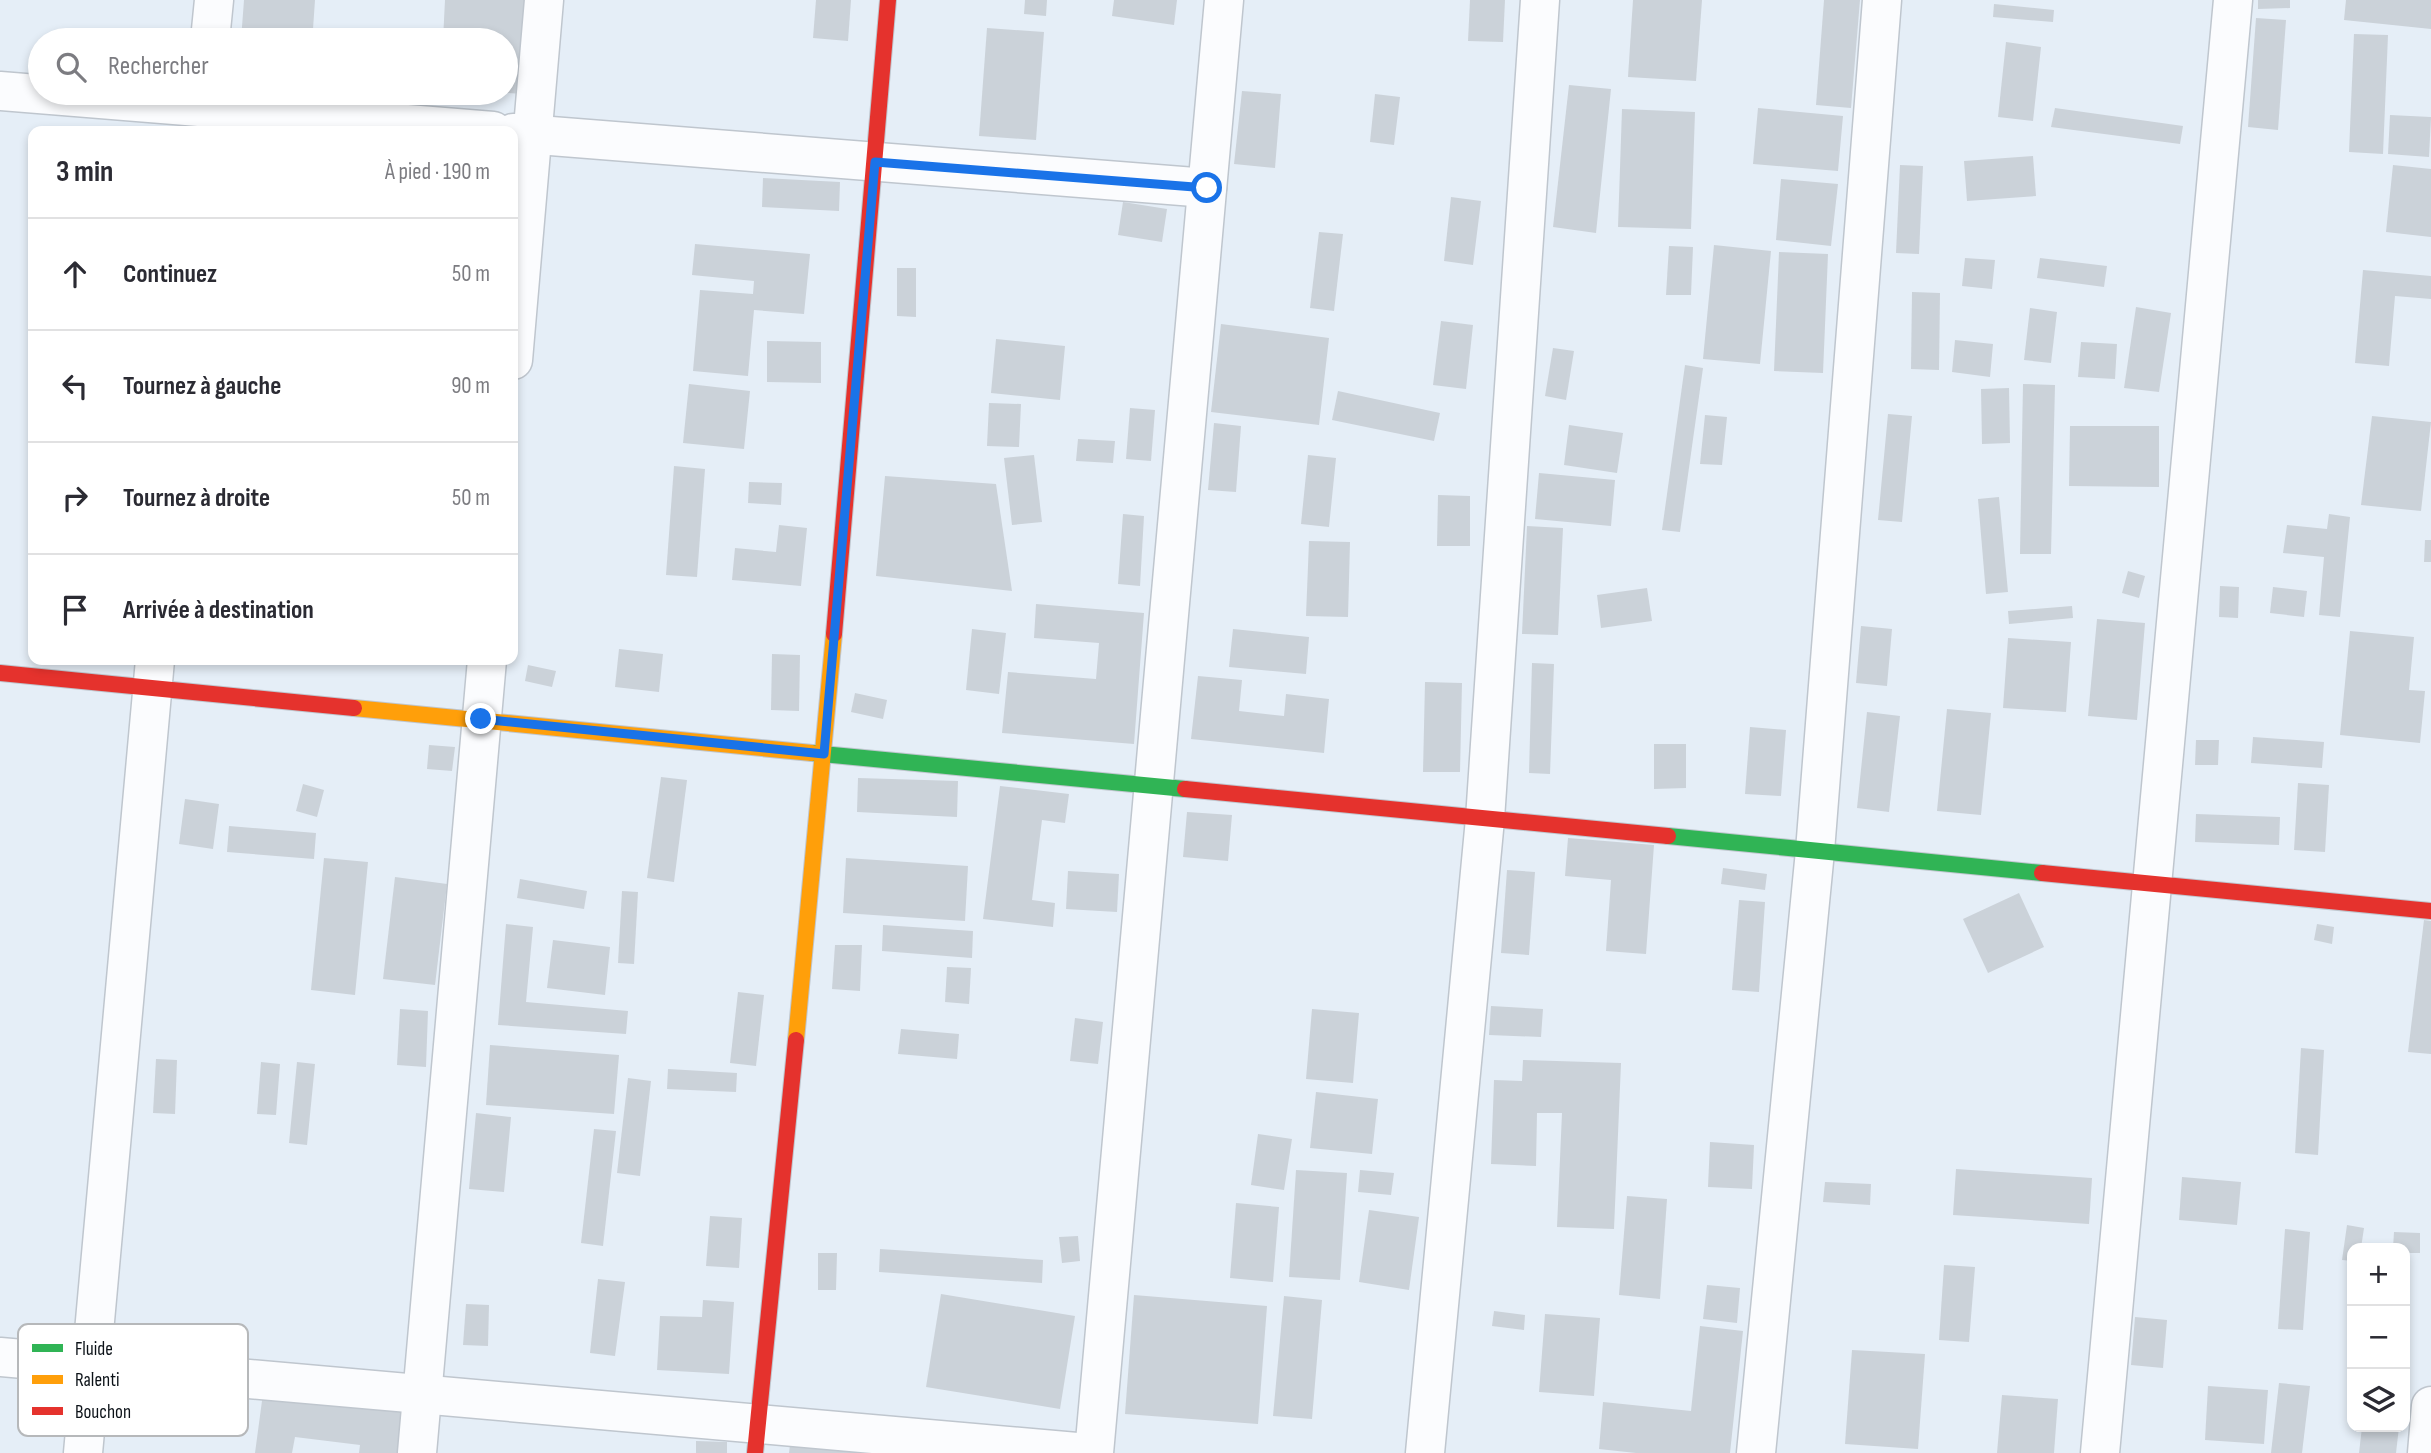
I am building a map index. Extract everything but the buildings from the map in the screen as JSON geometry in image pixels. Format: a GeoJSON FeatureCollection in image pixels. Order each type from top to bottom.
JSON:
{"type":"FeatureCollection","features":[{"type":"Feature","properties":{"kind":"street"},"geometry":{"type":"LineString","coordinates":[[211,28],[214,0]]}},
{"type":"Feature","properties":{"kind":"street"},"geometry":{"type":"LineString","coordinates":[[518,247],[523,134],[544,0]]}},
{"type":"Feature","properties":{"kind":"street"},"geometry":{"type":"LineString","coordinates":[[756,1438],[824,754],[888,0]]}},
{"type":"Feature","properties":{"kind":"street"},"geometry":{"type":"LineString","coordinates":[[1094,1453],[1156,786],[1224,0]]}},
{"type":"Feature","properties":{"kind":"street"},"geometry":{"type":"LineString","coordinates":[[1425,1453],[1485,819],[1540,0]]}},
{"type":"Feature","properties":{"kind":"street"},"geometry":{"type":"LineString","coordinates":[[1756,1453],[1815,850],[1882,0]]}},
{"type":"Feature","properties":{"kind":"street"},"geometry":{"type":"LineString","coordinates":[[2100,1453],[2233,0]]}},
{"type":"Feature","properties":{"kind":"street"},"geometry":{"type":"LineString","coordinates":[[0,91],[28,94]]}},
{"type":"Feature","properties":{"kind":"street"},"geometry":{"type":"LineString","coordinates":[[143,105],[420,126]]}},
{"type":"Feature","properties":{"kind":"street"},"geometry":{"type":"LineString","coordinates":[[523,134],[1207,188]]}},
{"type":"Feature","properties":{"kind":"street"},"geometry":{"type":"LineString","coordinates":[[417,1453],[486,665]]}},
{"type":"Feature","properties":{"kind":"street"},"geometry":{"type":"LineString","coordinates":[[0,673],[153,674],[481,719],[2431,911]]}},
{"type":"Feature","properties":{"kind":"street"},"geometry":{"type":"LineString","coordinates":[[95,1324],[153,674]]}},
{"type":"Feature","properties":{"kind":"street"},"geometry":{"type":"LineString","coordinates":[[0,1357],[18,1359]]}},
{"type":"Feature","properties":{"kind":"street"},"geometry":{"type":"LineString","coordinates":[[248,1379],[422,1394],[756,1438],[1088,1453]]}},
{"type":"Feature","properties":{"kind":"street"},"geometry":{"type":"LineString","coordinates":[[2427,1453],[2431,1406]]}},
{"type":"Feature","properties":{"kind":"traffic: fast"},"geometry":{"type":"LineString","coordinates":[[812,753],[1185,789]]}},
{"type":"Feature","properties":{"kind":"traffic: fast"},"geometry":{"type":"LineString","coordinates":[[1668,836],[2042,873]]}},
{"type":"Feature","properties":{"kind":"traffic: slow"},"geometry":{"type":"LineString","coordinates":[[796,1040],[834,634]]}},
{"type":"Feature","properties":{"kind":"traffic: slow"},"geometry":{"type":"LineString","coordinates":[[354,708],[812,753]]}},
{"type":"Feature","properties":{"kind":"traffic: jam"},"geometry":{"type":"LineString","coordinates":[[834,634],[888,0]]}},
{"type":"Feature","properties":{"kind":"traffic: jam"},"geometry":{"type":"LineString","coordinates":[[0,673],[354,708]]}},
{"type":"Feature","properties":{"kind":"traffic: jam"},"geometry":{"type":"LineString","coordinates":[[1185,789],[1668,836]]}},
{"type":"Feature","properties":{"kind":"traffic: jam"},"geometry":{"type":"LineString","coordinates":[[2042,873],[2431,911]]}},
{"type":"Feature","properties":{"kind":"traffic: jam"},"geometry":{"type":"LineString","coordinates":[[755,1453],[796,1040]]}},
{"type":"Feature","properties":{"kind":"route"},"geometry":{"type":"LineString","coordinates":[[481,719],[824,754],[875,162],[1207,188]]}}]}
